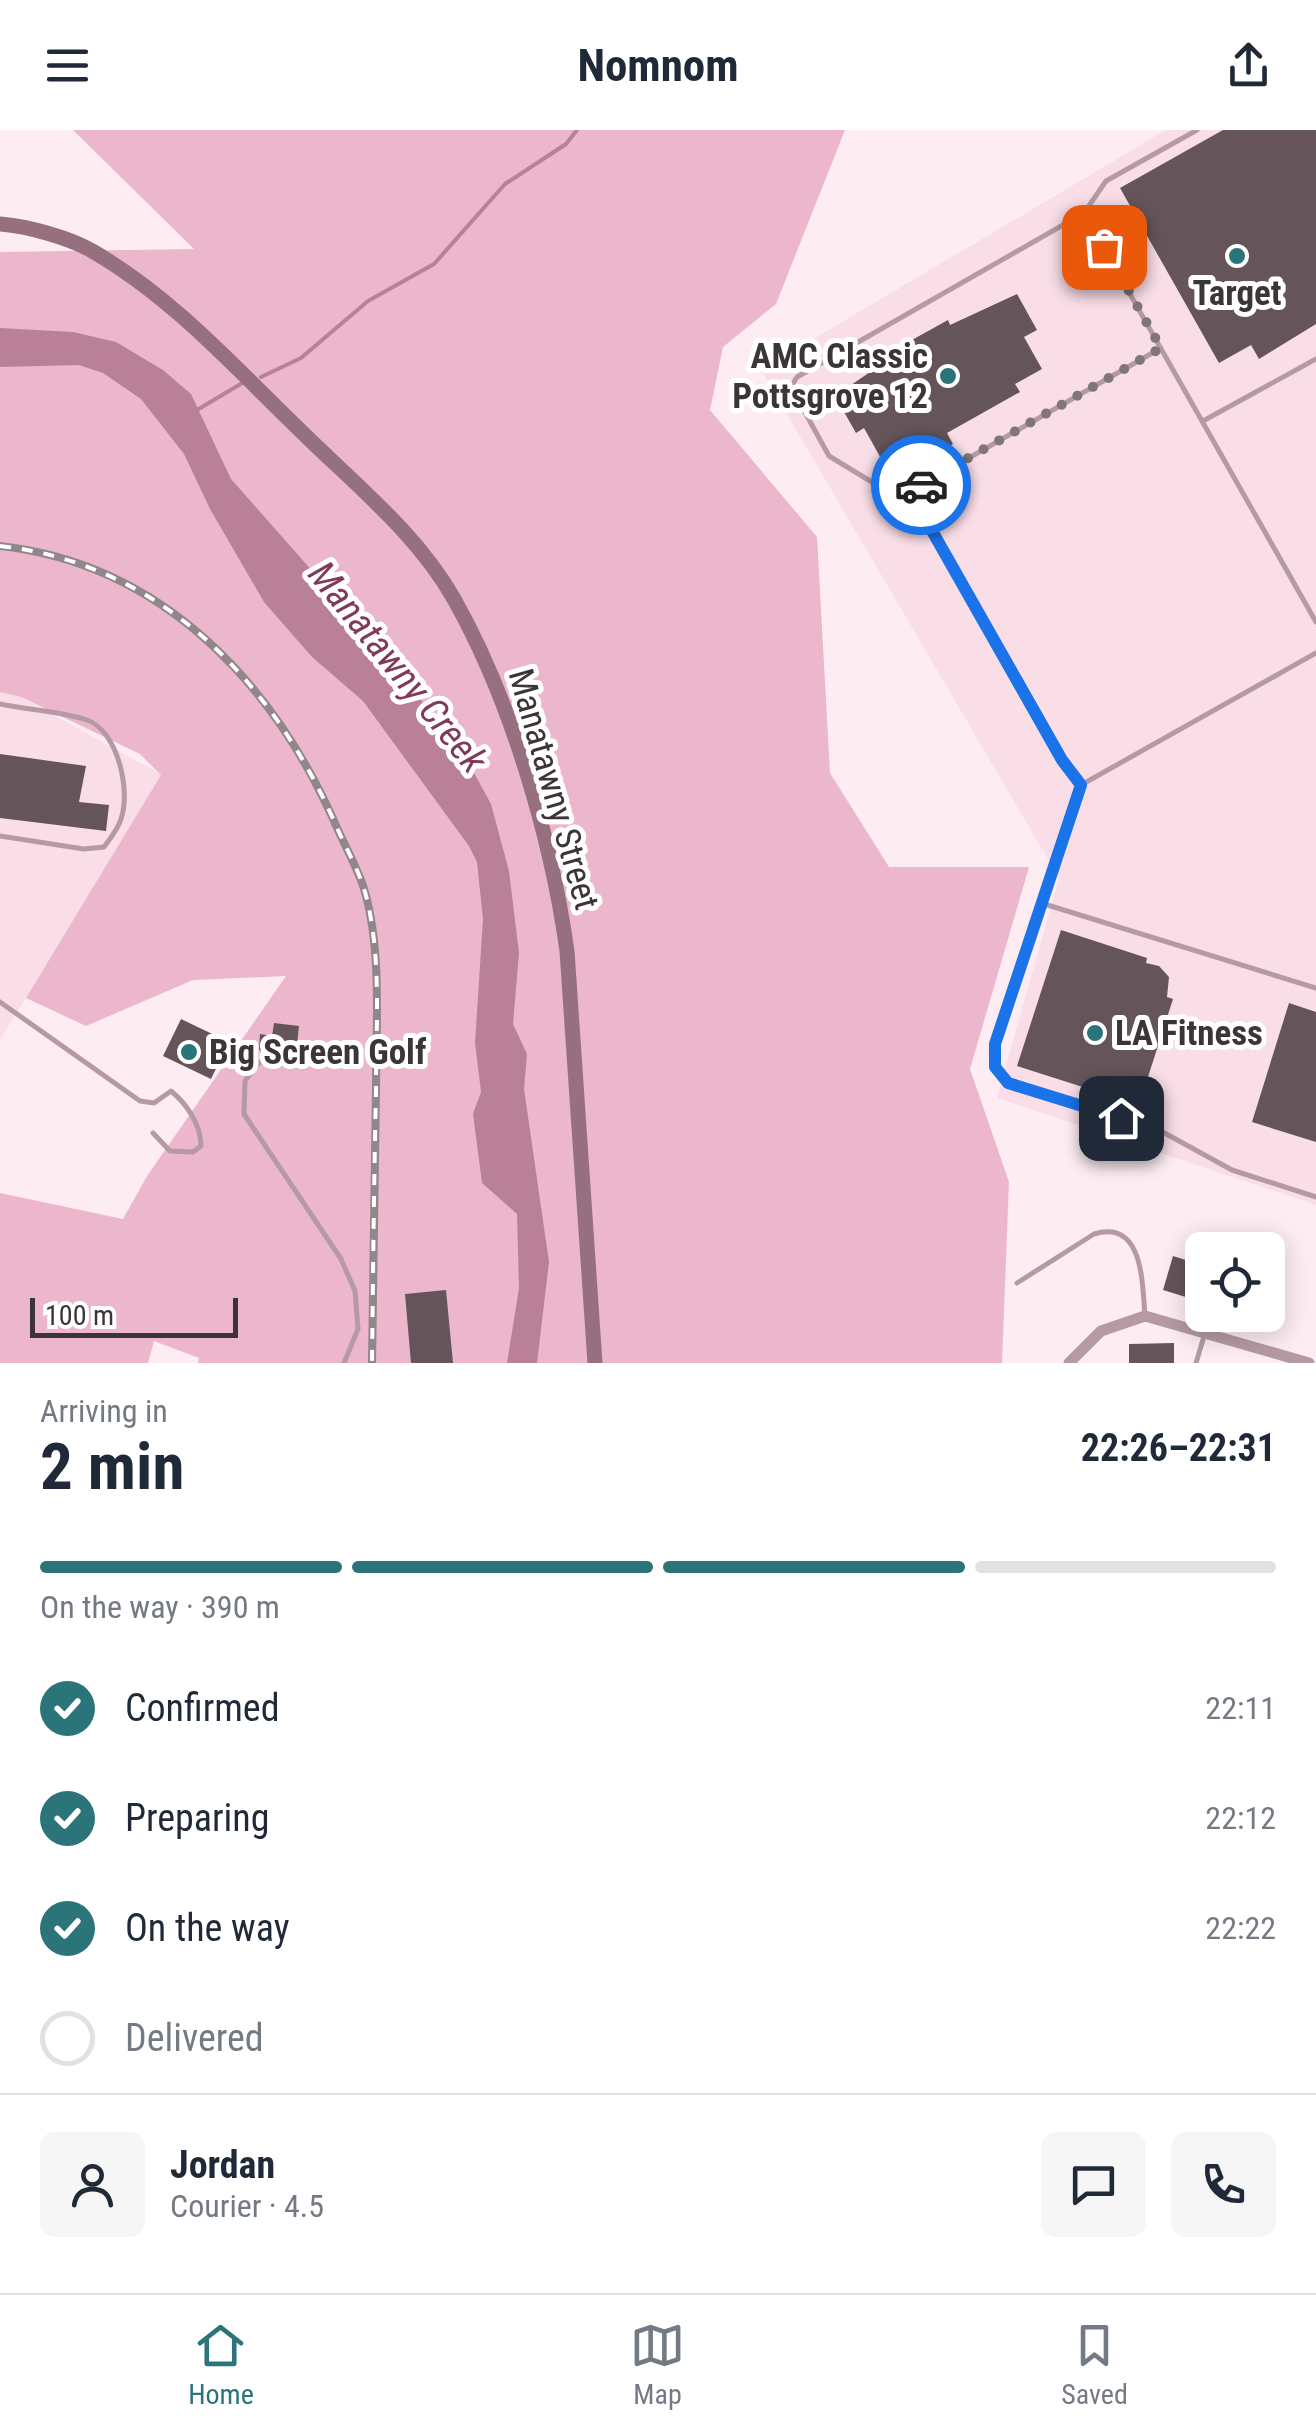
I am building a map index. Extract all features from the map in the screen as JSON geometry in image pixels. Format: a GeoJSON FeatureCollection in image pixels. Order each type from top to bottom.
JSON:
{"type":"FeatureCollection","features":[{"type":"Feature","properties":{"kind":"street","name":"Manatawny Street"},"geometry":{"type":"LineString","coordinates":[[0,224],[91,250],[159,296],[405,532],[452,596],[488,670],[515,740],[559,892],[567,951],[596,1363]]}},
{"type":"Feature","properties":{"kind":"street"},"geometry":{"type":"LineString","coordinates":[[1069,1363],[1101,1331],[1145,1316],[1185,1325]]}},
{"type":"Feature","properties":{"kind":"street"},"geometry":{"type":"LineString","coordinates":[[1212,1332],[1302,1362]]}},
{"type":"Feature","properties":{"kind":"lane"},"geometry":{"type":"LineString","coordinates":[[1081,785],[1062,760],[927,522],[898,498],[828,456],[791,387],[797,377],[1084,214],[1106,181],[1197,130]]}},
{"type":"Feature","properties":{"kind":"lane"},"geometry":{"type":"LineString","coordinates":[[1084,214],[1316,622]]}},
{"type":"Feature","properties":{"kind":"lane"},"geometry":{"type":"LineString","coordinates":[[898,498],[1161,348]]}},
{"type":"Feature","properties":{"kind":"lane"},"geometry":{"type":"LineString","coordinates":[[1203,422],[1316,358]]}},
{"type":"Feature","properties":{"kind":"lane"},"geometry":{"type":"LineString","coordinates":[[1316,653],[1081,785],[995,1044],[995,1067],[1008,1083],[1170,1134],[1232,1170],[1316,1197]]}},
{"type":"Feature","properties":{"kind":"lane"},"geometry":{"type":"LineString","coordinates":[[0,704],[91,721],[110,743],[122,773],[124,795],[121,819],[104,847],[84,848],[0,836]]}},
{"type":"Feature","properties":{"kind":"lane"},"geometry":{"type":"LineString","coordinates":[[1041,902],[1316,988]]}},
{"type":"Feature","properties":{"kind":"lane"},"geometry":{"type":"LineString","coordinates":[[0,1002],[140,1101],[161,1101],[171,1091],[176,1094],[193,1118],[201,1146],[193,1152],[170,1150],[152,1133]]}},
{"type":"Feature","properties":{"kind":"lane"},"geometry":{"type":"LineString","coordinates":[[306,1067],[259,1062],[245,1082],[244,1114],[341,1259],[355,1291],[358,1329],[344,1363]]}},
{"type":"Feature","properties":{"kind":"lane"},"geometry":{"type":"LineString","coordinates":[[1017,1284],[1094,1234],[1108,1232],[1127,1239],[1138,1254],[1145,1316]]}},
{"type":"Feature","properties":{"kind":"lane"},"geometry":{"type":"LineString","coordinates":[[1196,1363],[1205,1332]]}},
{"type":"Feature","properties":{"kind":"shaded area"},"geometry":{"type":"Polygon","coordinates":[[[73,130],[845,130],[776,304],[723,347],[710,410],[817,537],[830,773],[889,867],[1029,867],[970,1069],[1009,1182],[1002,1363],[198,1363],[199,1358],[154,1341],[148,1363],[0,1363],[0,1193],[123,1219],[147,1176],[286,976],[193,980],[86,1026],[26,998],[161,775],[140,754],[21,697],[0,692],[0,252],[194,249],[73,130]]]}},
{"type":"Feature","properties":{"kind":"shaded area"},"geometry":{"type":"Polygon","coordinates":[[[1166,130],[1316,130],[1316,1205],[997,1098],[1059,878],[761,370],[1166,130]]]}},
{"type":"Feature","properties":{"kind":"shaded area"},"geometry":{"type":"Polygon","coordinates":[[[0,328],[73,332],[116,342],[163,370],[191,394],[231,479],[398,668],[474,773],[491,804],[509,871],[519,953],[513,1024],[527,1054],[524,1089],[549,1262],[537,1363],[507,1363],[519,1288],[517,1214],[482,1183],[473,1114],[481,1092],[475,1043],[483,919],[477,862],[469,846],[363,701],[312,657],[264,602],[210,509],[184,454],[141,399],[103,373],[79,365],[0,367],[0,328]]]}},
{"type":"Feature","properties":{"kind":"shaded area"},"geometry":{"type":"Polygon","coordinates":[[[0,692],[21,697],[162,775],[0,1040],[0,692]]]}},
{"type":"Feature","properties":{"kind":"building","name":"Target"},"geometry":{"type":"Polygon","coordinates":[[[1223,130],[1316,130],[1316,324],[1259,359],[1251,345],[1219,363],[1120,188],[1223,130]]]}},
{"type":"Feature","properties":{"kind":"building","name":"AMC Classic Pottsgrove 12"},"geometry":{"type":"Polygon","coordinates":[[[1017,294],[1037,330],[1024,337],[1042,369],[1015,384],[1020,392],[947,433],[953,444],[917,464],[908,448],[883,462],[864,428],[856,433],[835,396],[895,355],[892,351],[948,320],[950,325],[1017,294]]]}},
{"type":"Feature","properties":{"kind":"building"},"geometry":{"type":"Polygon","coordinates":[[[0,754],[86,766],[79,802],[109,805],[106,831],[0,818],[0,754]]]}},
{"type":"Feature","properties":{"kind":"building","name":"LA Fitness"},"geometry":{"type":"Polygon","coordinates":[[[1061,930],[1147,958],[1146,963],[1159,966],[1169,977],[1167,997],[1173,999],[1139,1105],[1017,1066],[1061,930]]]}},
{"type":"Feature","properties":{"kind":"building"},"geometry":{"type":"Polygon","coordinates":[[[1289,1003],[1316,1012],[1316,1142],[1252,1122],[1289,1003]]]}},
{"type":"Feature","properties":{"kind":"building"},"geometry":{"type":"Polygon","coordinates":[[[181,1019],[229,1042],[211,1079],[163,1056],[181,1019]]]}},
{"type":"Feature","properties":{"kind":"building"},"geometry":{"type":"Polygon","coordinates":[[[274,1023],[299,1026],[296,1054],[259,1050],[260,1034],[272,1036],[274,1023]]]}},
{"type":"Feature","properties":{"kind":"building"},"geometry":{"type":"Polygon","coordinates":[[[1173,1256],[1185,1260],[1185,1297],[1163,1290],[1173,1256]]]}},
{"type":"Feature","properties":{"kind":"building"},"geometry":{"type":"Polygon","coordinates":[[[446,1290],[453,1363],[411,1363],[405,1294],[446,1290]]]}},
{"type":"Feature","properties":{"kind":"building"},"geometry":{"type":"Polygon","coordinates":[[[1174,1343],[1174,1363],[1129,1363],[1129,1344],[1174,1343]]]}},
{"type":"Feature","properties":{"kind":"waterway"},"geometry":{"type":"LineString","coordinates":[[261,377],[301,358],[368,301],[434,264],[505,184],[566,144],[577,130]]}},
{"type":"Feature","properties":{"kind":"waterway"},"geometry":{"type":"LineString","coordinates":[[197,410],[244,382]]}},
{"type":"Feature","properties":{"kind":"railway"},"geometry":{"type":"LineString","coordinates":[[0,546],[59,557],[113,578],[163,606],[207,641],[247,682],[282,727],[312,777],[356,868],[370,915],[377,990],[372,1363]]}},
{"type":"Feature","properties":{"kind":"way so far"},"geometry":{"type":"LineString","coordinates":[[921,485],[1161,348],[1104,247]]}},
{"type":"Feature","properties":{"kind":"place","name":"Target"},"geometry":{"type":"Point","coordinates":[1237,256]}},
{"type":"Feature","properties":{"kind":"place","name":"AMC Classic Pottsgrove 12"},"geometry":{"type":"Point","coordinates":[948,376]}},
{"type":"Feature","properties":{"kind":"place","name":"LA Fitness"},"geometry":{"type":"Point","coordinates":[1095,1033]}},
{"type":"Feature","properties":{"kind":"place","name":"Big Screen Golf"},"geometry":{"type":"Point","coordinates":[189,1052]}},
{"type":"Feature","properties":{"kind":"route"},"geometry":{"type":"LineString","coordinates":[[921,485],[898,498],[927,522],[1062,760],[1081,785],[1069,811],[995,1044],[995,1067],[1008,1083],[1121,1118]]}},
{"type":"Feature","properties":{"kind":"water label","name":"Manatawny Creek"},"geometry":{"type":"Point","coordinates":[398,667]}}]}
